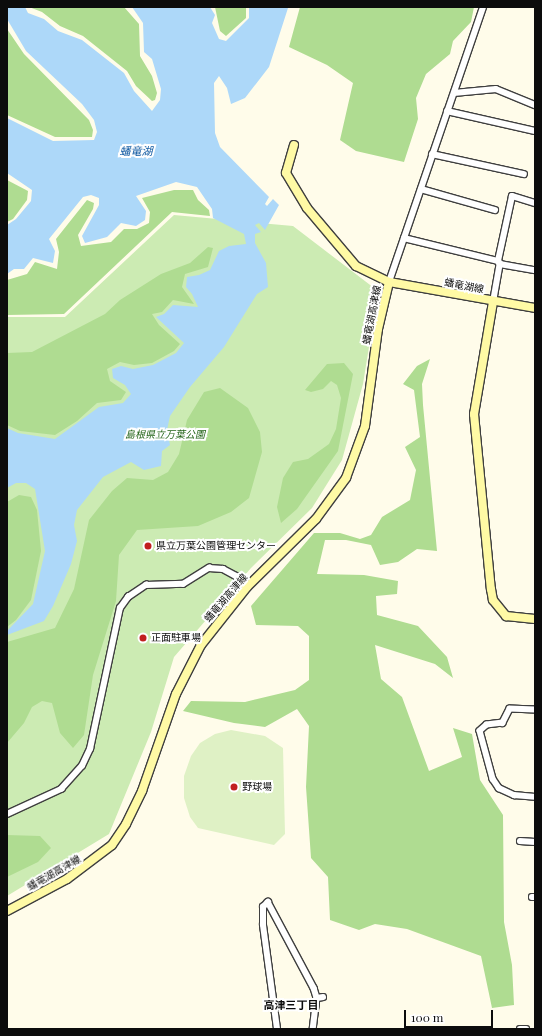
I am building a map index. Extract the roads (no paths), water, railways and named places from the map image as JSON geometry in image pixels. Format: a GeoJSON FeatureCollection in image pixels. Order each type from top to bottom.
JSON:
{"type":"FeatureCollection","features":[{"type":"Feature","properties":{"kind":"main road","name":"蟠竜湖線"},"geometry":{"type":"LineString","coordinates":[[294,145],[286,173],[307,208],[356,266],[389,282],[493,302],[535,308]]}},
{"type":"Feature","properties":{"kind":"main road","name":"蟠竜湖高津線"},"geometry":{"type":"LineString","coordinates":[[7,911],[67,879],[112,845],[126,824],[142,791],[176,694],[188,668],[214,626],[247,587],[316,519],[346,478],[365,426],[378,329],[389,282]]}},
{"type":"Feature","properties":{"kind":"main road"},"geometry":{"type":"LineString","coordinates":[[493,302],[474,414],[490,589],[492,600],[506,616],[535,619]]}},
{"type":"Feature","properties":{"kind":"street"},"geometry":{"type":"LineString","coordinates":[[389,282],[483,7]]}},
{"type":"Feature","properties":{"kind":"street"},"geometry":{"type":"LineString","coordinates":[[454,93],[496,89],[535,105]]}},
{"type":"Feature","properties":{"kind":"street"},"geometry":{"type":"LineString","coordinates":[[447,111],[535,131]]}},
{"type":"Feature","properties":{"kind":"street"},"geometry":{"type":"LineString","coordinates":[[432,154],[524,174]]}},
{"type":"Feature","properties":{"kind":"street"},"geometry":{"type":"LineString","coordinates":[[421,189],[494,210]]}},
{"type":"Feature","properties":{"kind":"street"},"geometry":{"type":"LineString","coordinates":[[493,302],[512,196],[535,203]]}},
{"type":"Feature","properties":{"kind":"street"},"geometry":{"type":"LineString","coordinates":[[404,238],[535,270]]}},
{"type":"Feature","properties":{"kind":"street"},"geometry":{"type":"LineString","coordinates":[[7,814],[62,788],[82,766],[90,750],[120,608],[128,597],[146,585],[183,584],[209,568],[222,569],[236,576],[247,587]]}},
{"type":"Feature","properties":{"kind":"street"},"geometry":{"type":"LineString","coordinates":[[535,710],[510,709],[503,723],[487,725],[480,731],[493,779],[498,788],[514,795],[535,797]]}},
{"type":"Feature","properties":{"kind":"street"},"geometry":{"type":"LineString","coordinates":[[520,841],[535,842]]}},
{"type":"Feature","properties":{"kind":"street"},"geometry":{"type":"LineString","coordinates":[[277,1029],[263,925],[263,907],[268,902],[320,997],[313,1029]]}},
{"type":"Feature","properties":{"kind":"street"},"geometry":{"type":"LineString","coordinates":[[520,1029],[526,1029]]}},
{"type":"Feature","properties":{"kind":"water","name":"蟠竜湖"},"geometry":{"type":"Polygon","coordinates":[[[7,7],[25,7],[28,13],[44,19],[58,31],[82,40],[124,73],[134,91],[152,111],[160,100],[161,89],[152,59],[144,52],[143,23],[132,7],[210,7],[215,15],[212,23],[219,39],[226,41],[249,18],[249,7],[288,8],[269,67],[245,98],[231,104],[227,88],[219,76],[214,83],[215,133],[220,147],[269,197],[265,204],[267,206],[273,199],[279,205],[265,230],[259,223],[255,225],[261,232],[255,234],[255,243],[266,263],[268,287],[257,294],[224,347],[190,387],[170,416],[167,430],[170,445],[162,451],[161,466],[144,470],[131,462],[103,477],[77,510],[74,525],[77,541],[71,564],[53,606],[44,621],[7,635],[7,631],[33,604],[45,551],[35,489],[26,483],[16,483],[7,488],[7,428],[18,433],[55,439],[99,407],[123,403],[131,394],[125,385],[113,378],[112,369],[121,366],[133,369],[153,365],[176,353],[184,343],[156,317],[164,314],[173,305],[198,307],[192,294],[186,287],[187,277],[199,275],[210,270],[219,251],[229,246],[246,244],[244,234],[213,218],[212,209],[197,187],[176,182],[136,196],[146,211],[145,220],[136,226],[121,223],[107,237],[85,243],[82,236],[99,205],[99,198],[91,195],[83,197],[49,239],[55,251],[53,263],[33,258],[24,269],[14,269],[7,274],[7,225],[16,219],[31,201],[32,190],[7,173],[7,118],[53,141],[94,140],[97,132],[94,120],[82,104],[26,51],[7,19],[7,7]]]}},
{"type":"Feature","properties":{"kind":"place","name":"県立万葉公園管理センター"},"geometry":{"type":"Point","coordinates":[148,546]}},
{"type":"Feature","properties":{"kind":"place","name":"正面駐車場"},"geometry":{"type":"Point","coordinates":[143,638]}},
{"type":"Feature","properties":{"kind":"place","name":"野球場"},"geometry":{"type":"Point","coordinates":[234,787]}},
{"type":"Feature","properties":{"kind":"district","name":"高津三丁目"},"geometry":{"type":"Point","coordinates":[291,1005]}},
{"type":"Feature","properties":{"kind":"park label","name":"島根県立万葉公園"},"geometry":{"type":"Point","coordinates":[165,435]}}]}
